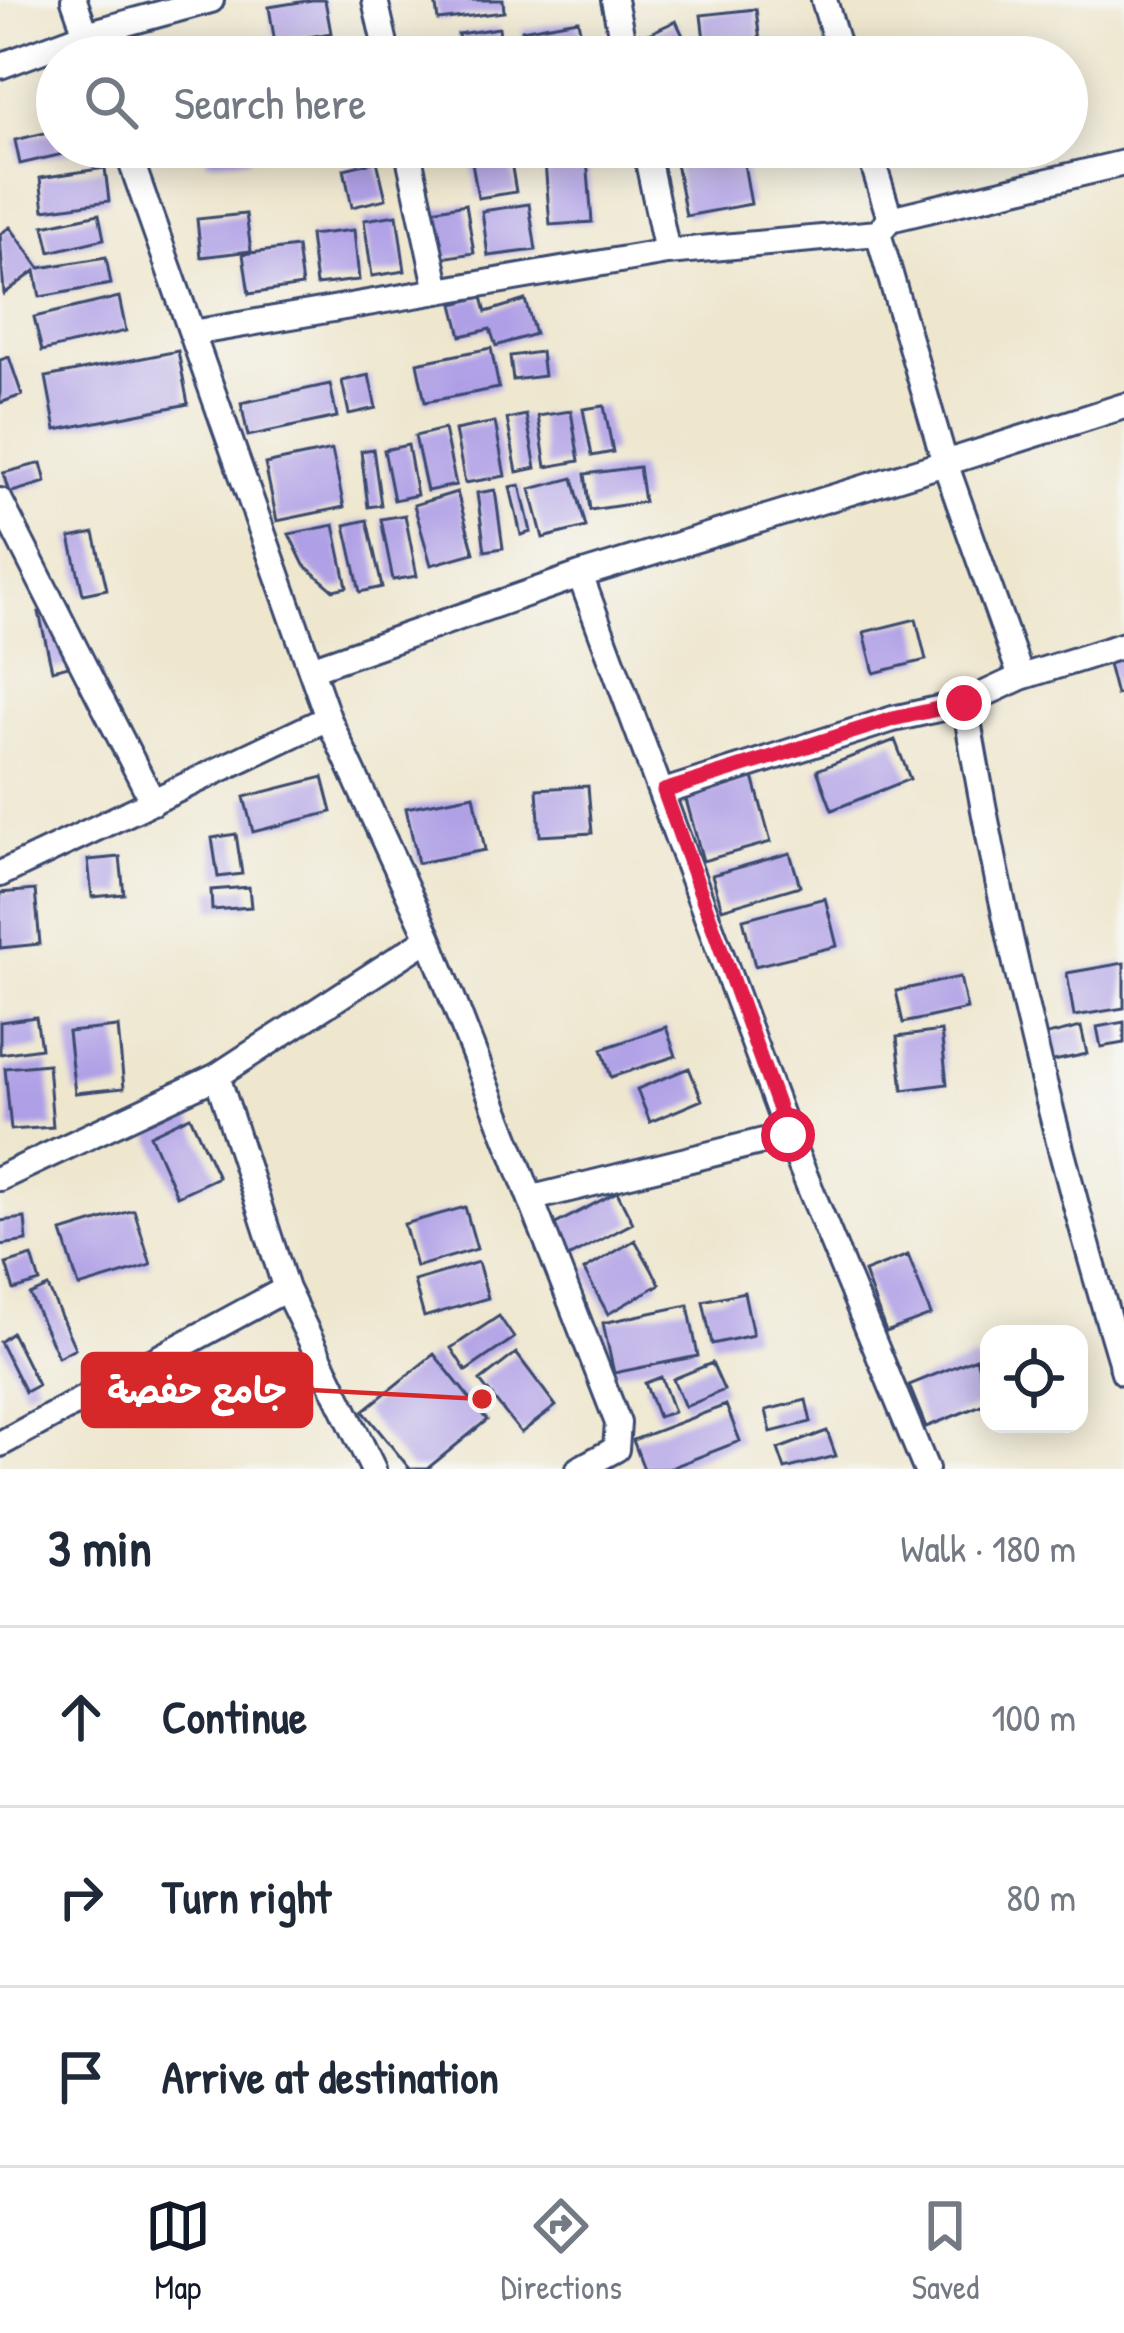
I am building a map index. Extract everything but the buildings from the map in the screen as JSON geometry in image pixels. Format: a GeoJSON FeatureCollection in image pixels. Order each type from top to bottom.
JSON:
{"type":"FeatureCollection","features":[{"type":"Feature","properties":{"kind":"street"},"geometry":{"type":"LineString","coordinates":[[74,0],[87,36]]}},
{"type":"Feature","properties":{"kind":"street"},"geometry":{"type":"LineString","coordinates":[[114,36],[211,0]]}},
{"type":"Feature","properties":{"kind":"street"},"geometry":{"type":"LineString","coordinates":[[375,0],[383,36]]}},
{"type":"Feature","properties":{"kind":"street"},"geometry":{"type":"LineString","coordinates":[[614,0],[622,36]]}},
{"type":"Feature","properties":{"kind":"street"},"geometry":{"type":"LineString","coordinates":[[824,0],[835,36]]}},
{"type":"Feature","properties":{"kind":"street"},"geometry":{"type":"LineString","coordinates":[[0,66],[36,58]]}},
{"type":"Feature","properties":{"kind":"street"},"geometry":{"type":"LineString","coordinates":[[192,333],[667,252],[884,226],[1124,164]]}},
{"type":"Feature","properties":{"kind":"street"},"geometry":{"type":"LineString","coordinates":[[133,168],[328,718],[429,938],[618,1423],[616,1449],[579,1469]]}},
{"type":"Feature","properties":{"kind":"street"},"geometry":{"type":"LineString","coordinates":[[412,168],[438,291]]}},
{"type":"Feature","properties":{"kind":"street"},"geometry":{"type":"LineString","coordinates":[[649,168],[667,252]]}},
{"type":"Feature","properties":{"kind":"street"},"geometry":{"type":"LineString","coordinates":[[872,168],[945,463],[1021,677]]}},
{"type":"Feature","properties":{"kind":"street"},"geometry":{"type":"LineString","coordinates":[[311,669],[580,575],[1124,406]]}},
{"type":"Feature","properties":{"kind":"street"},"geometry":{"type":"LineString","coordinates":[[0,501],[152,802]]}},
{"type":"Feature","properties":{"kind":"street"},"geometry":{"type":"LineString","coordinates":[[580,575],[788,1135],[926,1469]]}},
{"type":"Feature","properties":{"kind":"street"},"geometry":{"type":"LineString","coordinates":[[664,791],[893,719],[964,703],[1021,677],[1124,645]]}},
{"type":"Feature","properties":{"kind":"street"},"geometry":{"type":"LineString","coordinates":[[964,703],[984,819],[1092,1265],[1124,1372]]}},
{"type":"Feature","properties":{"kind":"street"},"geometry":{"type":"LineString","coordinates":[[0,874],[328,718]]}},
{"type":"Feature","properties":{"kind":"street"},"geometry":{"type":"LineString","coordinates":[[0,1178],[217,1076],[429,938]]}},
{"type":"Feature","properties":{"kind":"street"},"geometry":{"type":"LineString","coordinates":[[217,1076],[286,1289],[373,1469]]}},
{"type":"Feature","properties":{"kind":"street"},"geometry":{"type":"LineString","coordinates":[[533,1198],[788,1135]]}},
{"type":"Feature","properties":{"kind":"street"},"geometry":{"type":"LineString","coordinates":[[0,1444],[286,1289]]}},
{"type":"Feature","properties":{"kind":"place","name":"جامع حفصة"},"geometry":{"type":"Point","coordinates":[482,1399]}},
{"type":"Feature","properties":{"kind":"route"},"geometry":{"type":"LineString","coordinates":[[788,1135],[664,791],[893,719],[964,703]]}}]}
